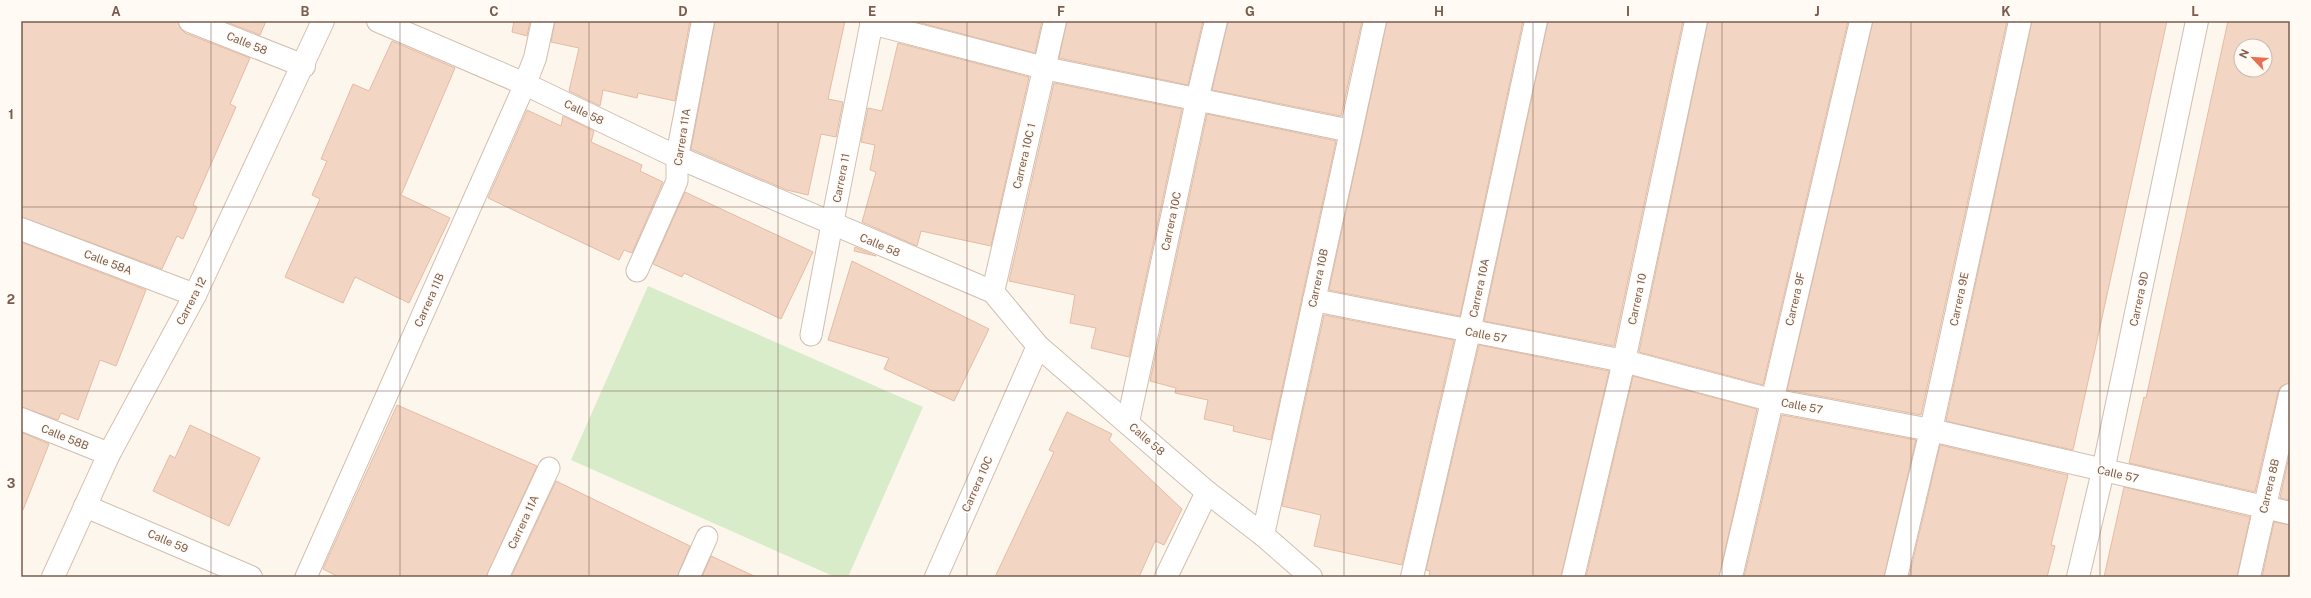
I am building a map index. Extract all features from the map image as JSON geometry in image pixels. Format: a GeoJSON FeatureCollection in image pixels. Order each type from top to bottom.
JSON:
{"type":"FeatureCollection","features":[{"type":"Feature","properties":{"kind":"street","name":"Calle 58"},"geometry":{"type":"LineString","coordinates":[[190,21],[304,66]]}},
{"type":"Feature","properties":{"kind":"street","name":"Carrera 12"},"geometry":{"type":"LineString","coordinates":[[53,577],[109,454],[195,295],[304,66],[323,21]]}},
{"type":"Feature","properties":{"kind":"street","name":"Calle 58"},"geometry":{"type":"LineString","coordinates":[[378,21],[525,84],[677,157],[993,292],[1038,346],[1128,422],[1207,492],[1263,535],[1311,577]]}},
{"type":"Feature","properties":{"kind":"street","name":"Carrera 11B"},"geometry":{"type":"LineString","coordinates":[[525,84],[535,58],[543,21]]}},
{"type":"Feature","properties":{"kind":"street","name":"Carrera 11A"},"geometry":{"type":"LineString","coordinates":[[677,157],[703,21]]}},
{"type":"Feature","properties":{"kind":"street","name":"Carrera 10C 1"},"geometry":{"type":"LineString","coordinates":[[993,292],[1055,21]]}},
{"type":"Feature","properties":{"kind":"street","name":"Carrera 10C"},"geometry":{"type":"LineString","coordinates":[[1128,422],[1196,100],[1216,21]]}},
{"type":"Feature","properties":{"kind":"street","name":"Carrera 10B"},"geometry":{"type":"LineString","coordinates":[[1263,535],[1375,21]]}},
{"type":"Feature","properties":{"kind":"street","name":"Carrera 10A"},"geometry":{"type":"LineString","coordinates":[[1412,577],[1469,332],[1536,21]]}},
{"type":"Feature","properties":{"kind":"street","name":"Carrera 10"},"geometry":{"type":"LineString","coordinates":[[1573,577],[1624,361],[1696,21]]}},
{"type":"Feature","properties":{"kind":"street","name":"Carrera 9F"},"geometry":{"type":"LineString","coordinates":[[1731,577],[1771,400],[1861,21]]}},
{"type":"Feature","properties":{"kind":"street","name":"Carrera 9E"},"geometry":{"type":"LineString","coordinates":[[1896,577],[1931,430],[2020,21]]}},
{"type":"Feature","properties":{"kind":"street","name":"Carrera 9D"},"geometry":{"type":"LineString","coordinates":[[2078,577],[2103,471],[2197,21]]}},
{"type":"Feature","properties":{"kind":"street"},"geometry":{"type":"LineString","coordinates":[[871,22],[1044,68],[1351,131]]}},
{"type":"Feature","properties":{"kind":"street","name":"Carrera 11"},"geometry":{"type":"LineString","coordinates":[[832,224],[871,22]]}},
{"type":"Feature","properties":{"kind":"street","name":"Calle 58A"},"geometry":{"type":"LineString","coordinates":[[21,229],[195,295]]}},
{"type":"Feature","properties":{"kind":"street","name":"Calle 57"},"geometry":{"type":"LineString","coordinates":[[1314,300],[1469,332],[1624,361],[1771,400],[1931,430],[2103,471],[2290,513]]}},
{"type":"Feature","properties":{"kind":"street","name":"Carrera 10C"},"geometry":{"type":"LineString","coordinates":[[936,577],[1038,346]]}},
{"type":"Feature","properties":{"kind":"street","name":"Carrera 8B"},"geometry":{"type":"LineString","coordinates":[[2249,577],[2290,395]]}},
{"type":"Feature","properties":{"kind":"street","name":"Calle 58B"},"geometry":{"type":"LineString","coordinates":[[21,419],[109,454]]}},
{"type":"Feature","properties":{"kind":"street"},"geometry":{"type":"LineString","coordinates":[[1166,577],[1207,492]]}},
{"type":"Feature","properties":{"kind":"street","name":"Calle 59"},"geometry":{"type":"LineString","coordinates":[[85,506],[251,577]]}},
{"type":"Feature","properties":{"kind":"lane","name":"Carrera 11B"},"geometry":{"type":"LineString","coordinates":[[306,577],[525,84]]}},
{"type":"Feature","properties":{"kind":"lane","name":"Carrera 11A"},"geometry":{"type":"LineString","coordinates":[[637,271],[677,181],[677,157]]}},
{"type":"Feature","properties":{"kind":"lane","name":"Carrera 11"},"geometry":{"type":"LineString","coordinates":[[811,335],[832,224]]}},
{"type":"Feature","properties":{"kind":"lane","name":"Carrera 11A"},"geometry":{"type":"LineString","coordinates":[[498,577],[549,468]]}},
{"type":"Feature","properties":{"kind":"lane"},"geometry":{"type":"LineString","coordinates":[[689,577],[707,537]]}},
{"type":"Feature","properties":{"kind":"green space"},"geometry":{"type":"Polygon","coordinates":[[[648,286],[923,407],[848,577],[835,577],[571,460],[648,286]]]}},
{"type":"Feature","properties":{"kind":"building"},"geometry":{"type":"Polygon","coordinates":[[[21,21],[178,21],[180,28],[185,33],[250,58],[230,104],[236,107],[193,205],[197,207],[183,239],[177,236],[162,269],[21,217],[21,21]]]}},
{"type":"Feature","properties":{"kind":"building"},"geometry":{"type":"Polygon","coordinates":[[[224,21],[266,21],[260,35],[224,21]]]}},
{"type":"Feature","properties":{"kind":"building"},"geometry":{"type":"Polygon","coordinates":[[[514,21],[530,21],[527,36],[512,32],[514,21]]]}},
{"type":"Feature","properties":{"kind":"building"},"geometry":{"type":"Polygon","coordinates":[[[555,21],[690,21],[675,101],[638,93],[637,98],[603,90],[600,106],[569,91],[579,48],[551,42],[555,21]]]}},
{"type":"Feature","properties":{"kind":"building"},"geometry":{"type":"Polygon","coordinates":[[[715,21],[845,21],[828,99],[843,102],[836,137],[821,134],[808,195],[787,190],[691,149],[715,21]]]}},
{"type":"Feature","properties":{"kind":"building"},"geometry":{"type":"Polygon","coordinates":[[[913,21],[1042,21],[1035,53],[913,21]]]}},
{"type":"Feature","properties":{"kind":"building"},"geometry":{"type":"Polygon","coordinates":[[[1067,21],[1203,21],[1188,85],[1059,58],[1067,21]]]}},
{"type":"Feature","properties":{"kind":"building"},"geometry":{"type":"Polygon","coordinates":[[[1228,21],[1362,21],[1341,116],[1212,90],[1228,21]]]}},
{"type":"Feature","properties":{"kind":"building"},"geometry":{"type":"Polygon","coordinates":[[[1387,21],[1523,21],[1460,316],[1329,290],[1387,21]]]}},
{"type":"Feature","properties":{"kind":"building"},"geometry":{"type":"Polygon","coordinates":[[[1548,21],[1683,21],[1614,346],[1484,321],[1548,21]]]}},
{"type":"Feature","properties":{"kind":"building"},"geometry":{"type":"Polygon","coordinates":[[[1708,21],[1848,21],[1763,385],[1639,352],[1708,21]]]}},
{"type":"Feature","properties":{"kind":"building"},"geometry":{"type":"Polygon","coordinates":[[[1873,21],[2007,21],[1921,415],[1787,390],[1873,21]]]}},
{"type":"Feature","properties":{"kind":"building"},"geometry":{"type":"Polygon","coordinates":[[[2032,21],[2167,21],[2073,450],[1946,421],[2032,21]]]}},
{"type":"Feature","properties":{"kind":"building"},"geometry":{"type":"Polygon","coordinates":[[[2228,21],[2290,21],[2290,383],[2281,386],[2278,392],[2255,492],[2129,463],[2144,397],[2146,398],[2228,21]]]}},
{"type":"Feature","properties":{"kind":"building"},"geometry":{"type":"Polygon","coordinates":[[[392,41],[455,68],[401,195],[450,218],[409,303],[355,277],[343,303],[285,277],[320,199],[312,195],[327,161],[321,159],[353,84],[369,91],[392,41]]]}},
{"type":"Feature","properties":{"kind":"building"},"geometry":{"type":"Polygon","coordinates":[[[898,43],[1029,77],[991,246],[921,231],[917,246],[862,222],[876,172],[870,170],[875,145],[861,142],[868,108],[882,111],[898,43]]]}},
{"type":"Feature","properties":{"kind":"building"},"geometry":{"type":"Polygon","coordinates":[[[1054,83],[1182,109],[1129,357],[1091,348],[1096,328],[1070,323],[1075,295],[1009,281],[1054,83]]]}},
{"type":"Feature","properties":{"kind":"building"},"geometry":{"type":"Polygon","coordinates":[[[527,110],[561,126],[563,116],[594,131],[591,142],[642,165],[640,171],[663,182],[632,253],[624,250],[619,260],[488,198],[527,110]]]}},
{"type":"Feature","properties":{"kind":"building"},"geometry":{"type":"Polygon","coordinates":[[[1207,114],[1336,141],[1271,440],[1233,431],[1234,426],[1204,419],[1208,400],[1175,393],[1176,388],[1150,381],[1207,114]]]}},
{"type":"Feature","properties":{"kind":"building"},"geometry":{"type":"Polygon","coordinates":[[[685,192],[813,252],[781,319],[684,273],[682,277],[653,264],[685,192]]]}},
{"type":"Feature","properties":{"kind":"building"},"geometry":{"type":"Polygon","coordinates":[[[21,242],[146,290],[116,366],[100,360],[78,420],[61,413],[58,420],[21,407],[21,242]]]}},
{"type":"Feature","properties":{"kind":"building"},"geometry":{"type":"Polygon","coordinates":[[[855,247],[876,256],[854,251],[855,247]]]}},
{"type":"Feature","properties":{"kind":"building"},"geometry":{"type":"Polygon","coordinates":[[[852,261],[989,329],[954,401],[884,369],[889,358],[828,340],[852,261]]]}},
{"type":"Feature","properties":{"kind":"building"},"geometry":{"type":"Polygon","coordinates":[[[1324,315],[1454,340],[1402,565],[1314,546],[1321,515],[1282,506],[1324,315]]]}},
{"type":"Feature","properties":{"kind":"building"},"geometry":{"type":"Polygon","coordinates":[[[1479,345],[1609,371],[1561,577],[1429,577],[1430,571],[1426,570],[1479,345]]]}},
{"type":"Feature","properties":{"kind":"building"},"geometry":{"type":"Polygon","coordinates":[[[1633,376],[1757,409],[1719,577],[1586,577],[1633,376]]]}},
{"type":"Feature","properties":{"kind":"building"},"geometry":{"type":"Polygon","coordinates":[[[397,405],[537,466],[486,577],[339,577],[323,569],[397,405]]]}},
{"type":"Feature","properties":{"kind":"building"},"geometry":{"type":"Polygon","coordinates":[[[1067,412],[1112,434],[1109,440],[1182,509],[1164,545],[1155,541],[1139,577],[995,577],[1054,452],[1049,450],[1067,412]]]}},
{"type":"Feature","properties":{"kind":"building"},"geometry":{"type":"Polygon","coordinates":[[[1782,415],[1916,440],[1884,577],[1744,577],[1782,415]]]}},
{"type":"Feature","properties":{"kind":"building"},"geometry":{"type":"Polygon","coordinates":[[[190,425],[260,458],[229,526],[153,491],[170,455],[175,458],[190,425]]]}},
{"type":"Feature","properties":{"kind":"building"},"geometry":{"type":"Polygon","coordinates":[[[21,432],[49,444],[23,510],[21,510],[21,432]]]}},
{"type":"Feature","properties":{"kind":"building"},"geometry":{"type":"Polygon","coordinates":[[[1940,445],[2068,475],[2051,545],[2055,546],[2047,577],[1909,577],[1940,445]]]}},
{"type":"Feature","properties":{"kind":"building"},"geometry":{"type":"Polygon","coordinates":[[[2290,452],[2290,500],[2280,498],[2290,452]]]}},
{"type":"Feature","properties":{"kind":"building"},"geometry":{"type":"Polygon","coordinates":[[[556,481],[690,546],[677,577],[511,577],[556,481]]]}},
{"type":"Feature","properties":{"kind":"building"},"geometry":{"type":"Polygon","coordinates":[[[2124,487],[2250,517],[2237,577],[2104,577],[2124,487]]]}},
{"type":"Feature","properties":{"kind":"building"},"geometry":{"type":"Polygon","coordinates":[[[2274,522],[2290,525],[2290,577],[2262,577],[2274,522]]]}},
{"type":"Feature","properties":{"kind":"building"},"geometry":{"type":"Polygon","coordinates":[[[711,556],[756,577],[702,577],[711,556]]]}}]}
